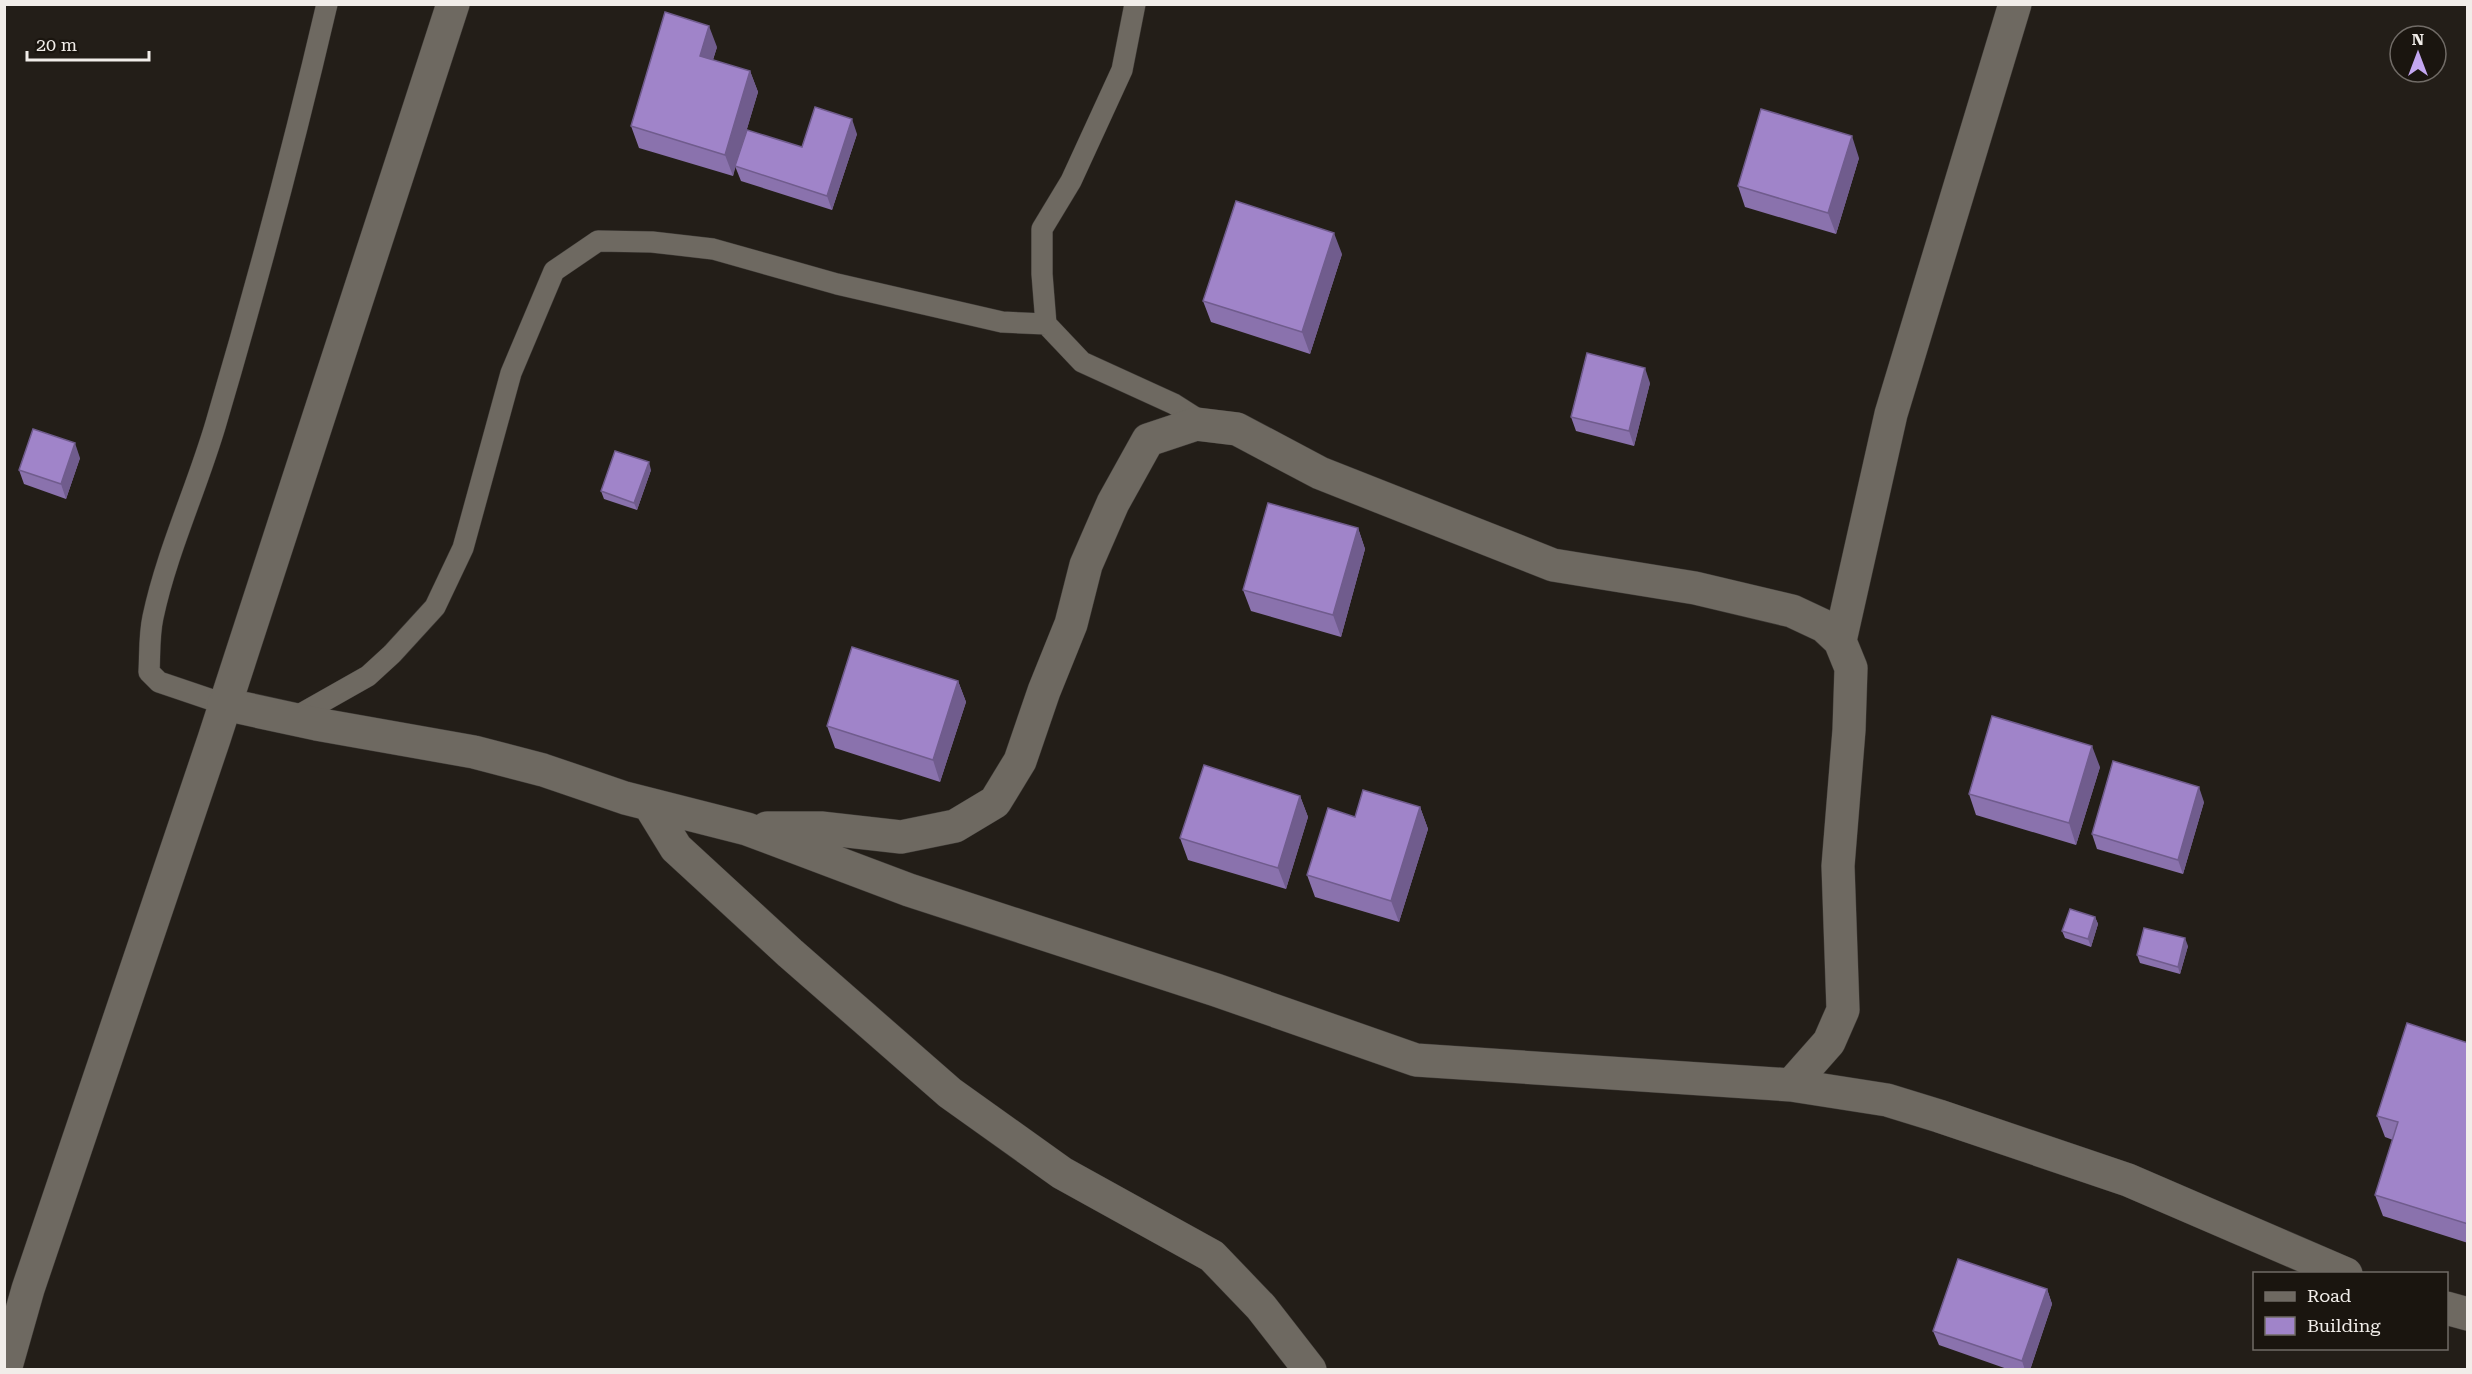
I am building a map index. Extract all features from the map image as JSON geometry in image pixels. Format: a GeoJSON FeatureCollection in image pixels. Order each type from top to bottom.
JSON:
{"type":"FeatureCollection","features":[{"type":"Feature","properties":{"kind":"street"},"geometry":{"type":"LineString","coordinates":[[5,1370],[206,699],[453,4]]}},
{"type":"Feature","properties":{"kind":"street"},"geometry":{"type":"LineString","coordinates":[[1840,641],[1891,414],[2014,4]]}},
{"type":"Feature","properties":{"kind":"street"},"geometry":{"type":"LineString","coordinates":[[747,829],[822,828],[901,837],[955,826],[995,802],[1020,761],[1044,691],[1071,624],[1086,565],[1113,503],[1148,440],[1196,424],[1237,429],[1320,473],[1553,565],[1695,588],[1792,611],[1824,626],[1840,641],[1851,668],[1850,730],[1838,866],[1843,1010],[1829,1042],[1791,1085]]}},
{"type":"Feature","properties":{"kind":"street"},"geometry":{"type":"LineString","coordinates":[[206,699],[292,719],[474,752],[543,770],[649,804],[747,829],[909,890],[1216,990],[1416,1060],[1791,1085],[1887,1100],[2128,1180],[2341,1272]]}},
{"type":"Feature","properties":{"kind":"street"},"geometry":{"type":"LineString","coordinates":[[649,804],[676,848],[790,953],[950,1093],[1062,1173],[1212,1256],[1261,1307],[1310,1370]]}},
{"type":"Feature","properties":{"kind":"street"},"geometry":{"type":"LineString","coordinates":[[2448,1309],[2468,1314]]}},
{"type":"Feature","properties":{"kind":"lane"},"geometry":{"type":"LineString","coordinates":[[206,699],[159,682],[148,672],[152,619],[162,581],[209,448],[247,320],[289,164],[327,4]]}},
{"type":"Feature","properties":{"kind":"lane"},"geometry":{"type":"LineString","coordinates":[[1135,4],[1122,70],[1071,181],[1042,229],[1042,274],[1046,324],[1082,362],[1173,404],[1207,425]]}},
{"type":"Feature","properties":{"kind":"lane"},"geometry":{"type":"LineString","coordinates":[[292,719],[368,676],[392,654],[435,607],[463,548],[511,373],[554,271],[598,241],[652,242],[712,249],[837,284],[1002,322],[1046,324]]}},
{"type":"Feature","properties":{"kind":"building"},"geometry":{"type":"Polygon","coordinates":[[[665,12],[709,26],[700,56],[750,71],[725,155],[631,126],[665,12]]]}},
{"type":"Feature","properties":{"kind":"building"},"geometry":{"type":"Polygon","coordinates":[[[815,107],[852,119],[827,196],[735,166],[747,130],[802,147],[815,107]]]}},
{"type":"Feature","properties":{"kind":"building"},"geometry":{"type":"Polygon","coordinates":[[[1761,109],[1852,136],[1828,213],[1738,186],[1761,109]]]}},
{"type":"Feature","properties":{"kind":"building"},"geometry":{"type":"Polygon","coordinates":[[[1236,201],[1334,233],[1302,332],[1203,301],[1236,201]]]}},
{"type":"Feature","properties":{"kind":"building"},"geometry":{"type":"Polygon","coordinates":[[[1587,353],[1645,368],[1629,431],[1571,417],[1587,353]]]}},
{"type":"Feature","properties":{"kind":"building"},"geometry":{"type":"Polygon","coordinates":[[[33,429],[75,443],[61,484],[19,470],[33,429]]]}},
{"type":"Feature","properties":{"kind":"building"},"geometry":{"type":"Polygon","coordinates":[[[615,451],[649,462],[634,503],[601,491],[615,451]]]}},
{"type":"Feature","properties":{"kind":"building"},"geometry":{"type":"Polygon","coordinates":[[[1268,503],[1358,528],[1333,615],[1243,590],[1268,503]]]}},
{"type":"Feature","properties":{"kind":"building"},"geometry":{"type":"Polygon","coordinates":[[[852,647],[958,681],[933,760],[827,726],[852,647]]]}},
{"type":"Feature","properties":{"kind":"building"},"geometry":{"type":"Polygon","coordinates":[[[1992,716],[2092,746],[2069,823],[1969,794],[1992,716]]]}},
{"type":"Feature","properties":{"kind":"building"},"geometry":{"type":"Polygon","coordinates":[[[2113,761],[2199,787],[2178,860],[2092,834],[2113,761]]]}},
{"type":"Feature","properties":{"kind":"building"},"geometry":{"type":"Polygon","coordinates":[[[1204,765],[1300,796],[1278,868],[1180,838],[1204,765]]]}},
{"type":"Feature","properties":{"kind":"building"},"geometry":{"type":"Polygon","coordinates":[[[1363,790],[1420,807],[1391,901],[1307,875],[1328,808],[1355,817],[1363,790]]]}},
{"type":"Feature","properties":{"kind":"building"},"geometry":{"type":"Polygon","coordinates":[[[2070,909],[2095,917],[2088,939],[2062,931],[2070,909]]]}},
{"type":"Feature","properties":{"kind":"building"},"geometry":{"type":"Polygon","coordinates":[[[2144,928],[2185,938],[2178,967],[2137,955],[2144,928]]]}},
{"type":"Feature","properties":{"kind":"building"},"geometry":{"type":"Polygon","coordinates":[[[2407,1023],[2468,1043],[2468,1224],[2375,1195],[2398,1122],[2377,1116],[2407,1023]]]}},
{"type":"Feature","properties":{"kind":"building"},"geometry":{"type":"Polygon","coordinates":[[[1958,1259],[2047,1289],[2022,1361],[1933,1331],[1958,1259]]]}}]}
